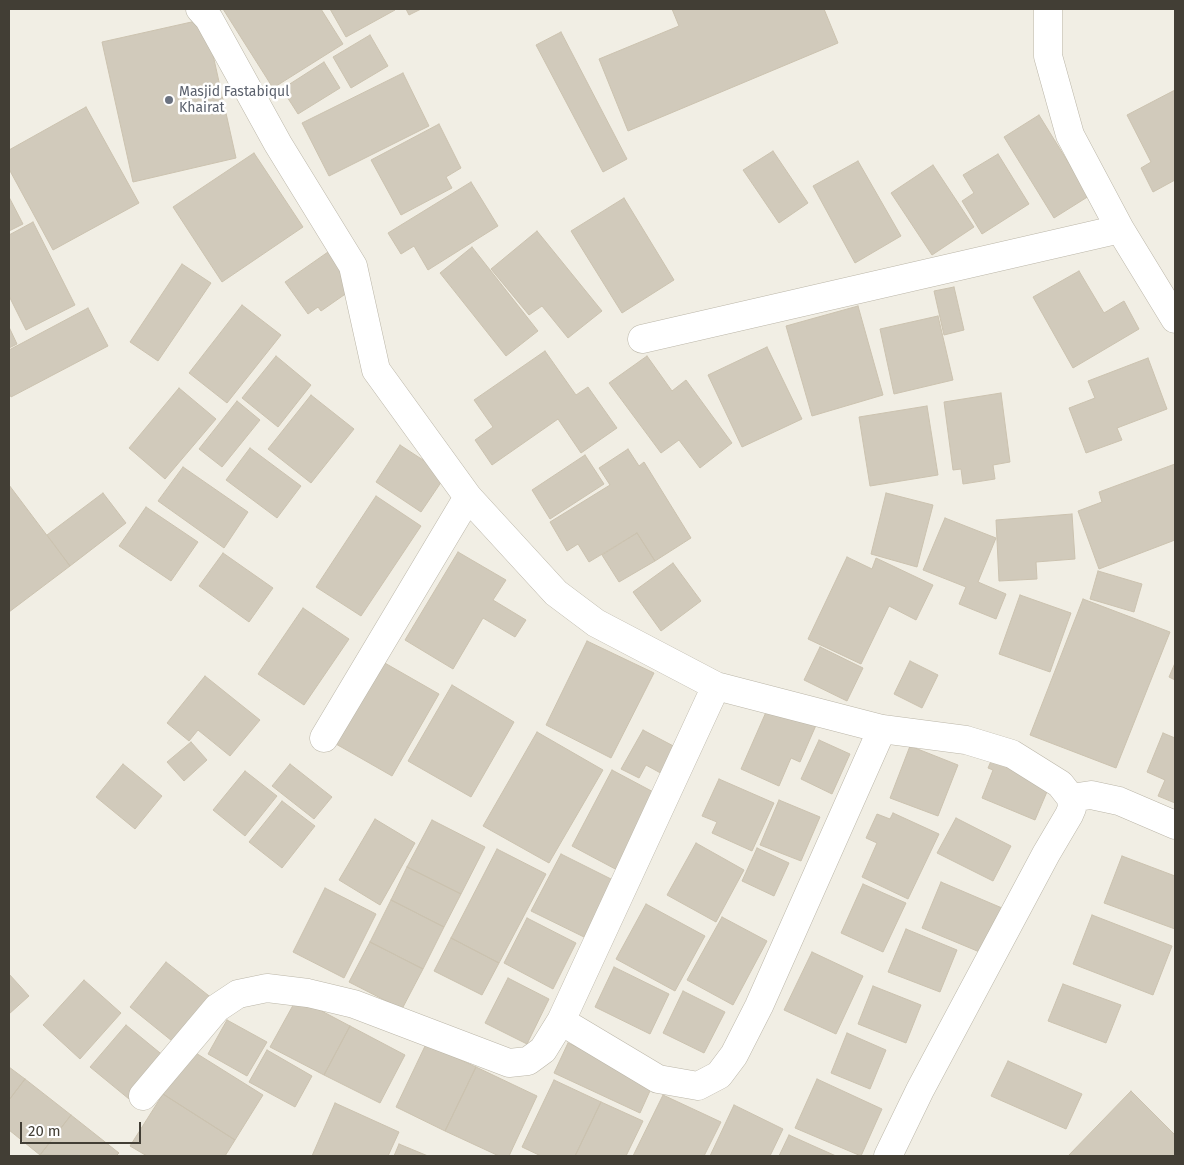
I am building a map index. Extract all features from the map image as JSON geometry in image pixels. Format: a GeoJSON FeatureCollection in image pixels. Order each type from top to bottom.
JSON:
{"type":"FeatureCollection","features":[{"type":"Feature","properties":{"kind":"street"},"geometry":{"type":"LineString","coordinates":[[200,9],[209,19],[278,144],[353,266],[376,370],[468,498],[556,593],[596,623],[716,686],[882,729],[966,740],[1012,754],[1060,784],[1071,798],[1072,808],[1070,815],[1046,854],[920,1090],[888,1156]]}},
{"type":"Feature","properties":{"kind":"street"},"geometry":{"type":"LineString","coordinates":[[1048,9],[1048,56],[1070,135],[1120,229],[1175,319]]}},
{"type":"Feature","properties":{"kind":"street"},"geometry":{"type":"LineString","coordinates":[[642,339],[1120,229]]}},
{"type":"Feature","properties":{"kind":"street"},"geometry":{"type":"LineString","coordinates":[[324,738],[468,498]]}},
{"type":"Feature","properties":{"kind":"street"},"geometry":{"type":"LineString","coordinates":[[142,1096],[217,1008],[238,994],[267,988],[308,993],[354,1004],[509,1063],[528,1061],[543,1050],[561,1021],[716,686]]}},
{"type":"Feature","properties":{"kind":"street"},"geometry":{"type":"LineString","coordinates":[[561,1021],[658,1079],[698,1086],[719,1075],[734,1055],[759,1006],[882,729]]}},
{"type":"Feature","properties":{"kind":"street"},"geometry":{"type":"LineString","coordinates":[[1071,798],[1091,795],[1119,801],[1175,825]]}},
{"type":"Feature","properties":{"kind":"building"},"geometry":{"type":"Polygon","coordinates":[[[223,9],[321,9],[343,44],[273,88],[223,9]]]}},
{"type":"Feature","properties":{"kind":"building"},"geometry":{"type":"Polygon","coordinates":[[[330,9],[395,9],[395,10],[346,37],[330,9]]]}},
{"type":"Feature","properties":{"kind":"building"},"geometry":{"type":"Polygon","coordinates":[[[406,9],[421,9],[409,15],[406,9]]]}},
{"type":"Feature","properties":{"kind":"building"},"geometry":{"type":"Polygon","coordinates":[[[672,9],[824,9],[838,43],[628,131],[599,59],[679,26],[672,9]]]}},
{"type":"Feature","properties":{"kind":"building","name":"Masjid Fastabiqul Khairat"},"geometry":{"type":"Polygon","coordinates":[[[205,19],[236,158],[133,182],[102,42],[205,19]]]}},
{"type":"Feature","properties":{"kind":"building"},"geometry":{"type":"Polygon","coordinates":[[[561,32],[627,159],[603,172],[536,45],[561,32]]]}},
{"type":"Feature","properties":{"kind":"building"},"geometry":{"type":"Polygon","coordinates":[[[370,35],[388,66],[351,88],[333,57],[370,35]]]}},
{"type":"Feature","properties":{"kind":"building"},"geometry":{"type":"Polygon","coordinates":[[[324,62],[340,88],[298,114],[282,89],[324,62]]]}},
{"type":"Feature","properties":{"kind":"building"},"geometry":{"type":"Polygon","coordinates":[[[403,73],[429,126],[329,176],[302,123],[403,73]]]}},
{"type":"Feature","properties":{"kind":"building"},"geometry":{"type":"Polygon","coordinates":[[[1175,90],[1175,180],[1153,192],[1141,168],[1151,162],[1127,115],[1175,90]]]}},
{"type":"Feature","properties":{"kind":"building"},"geometry":{"type":"Polygon","coordinates":[[[86,107],[139,203],[53,250],[9,169],[9,150],[86,107]]]}},
{"type":"Feature","properties":{"kind":"building"},"geometry":{"type":"Polygon","coordinates":[[[1039,115],[1089,196],[1054,218],[1004,137],[1039,115]]]}},
{"type":"Feature","properties":{"kind":"building"},"geometry":{"type":"Polygon","coordinates":[[[439,124],[461,168],[446,177],[452,188],[401,215],[371,160],[439,124]]]}},
{"type":"Feature","properties":{"kind":"building"},"geometry":{"type":"Polygon","coordinates":[[[773,151],[808,203],[779,223],[743,170],[773,151]]]}},
{"type":"Feature","properties":{"kind":"building"},"geometry":{"type":"Polygon","coordinates":[[[254,153],[303,227],[222,282],[173,207],[254,153]]]}},
{"type":"Feature","properties":{"kind":"building"},"geometry":{"type":"Polygon","coordinates":[[[998,154],[1029,204],[982,234],[962,201],[974,193],[963,175],[998,154]]]}},
{"type":"Feature","properties":{"kind":"building"},"geometry":{"type":"Polygon","coordinates":[[[858,161],[901,236],[855,263],[813,186],[858,161]]]}},
{"type":"Feature","properties":{"kind":"building"},"geometry":{"type":"Polygon","coordinates":[[[933,165],[974,227],[932,255],[891,193],[933,165]]]}},
{"type":"Feature","properties":{"kind":"building"},"geometry":{"type":"Polygon","coordinates":[[[471,182],[498,226],[428,270],[414,246],[401,254],[388,233],[471,182]]]}},
{"type":"Feature","properties":{"kind":"building"},"geometry":{"type":"Polygon","coordinates":[[[9,197],[23,224],[9,231],[9,197]]]}},
{"type":"Feature","properties":{"kind":"building"},"geometry":{"type":"Polygon","coordinates":[[[624,198],[674,280],[622,313],[571,231],[624,198]]]}},
{"type":"Feature","properties":{"kind":"building"},"geometry":{"type":"Polygon","coordinates":[[[33,222],[75,305],[26,330],[9,296],[9,235],[33,222]]]}},
{"type":"Feature","properties":{"kind":"building"},"geometry":{"type":"Polygon","coordinates":[[[537,231],[602,311],[568,338],[542,306],[529,315],[491,269],[537,231]]]}},
{"type":"Feature","properties":{"kind":"building"},"geometry":{"type":"Polygon","coordinates":[[[472,247],[538,331],[506,356],[440,273],[472,247]]]}},
{"type":"Feature","properties":{"kind":"building"},"geometry":{"type":"Polygon","coordinates":[[[328,252],[354,288],[321,311],[318,307],[308,314],[285,282],[328,252]]]}},
{"type":"Feature","properties":{"kind":"building"},"geometry":{"type":"Polygon","coordinates":[[[182,264],[211,283],[158,361],[130,342],[182,264]]]}},
{"type":"Feature","properties":{"kind":"building"},"geometry":{"type":"Polygon","coordinates":[[[1079,271],[1104,313],[1124,301],[1139,329],[1073,368],[1033,297],[1079,271]]]}},
{"type":"Feature","properties":{"kind":"building"},"geometry":{"type":"Polygon","coordinates":[[[954,287],[964,330],[944,335],[934,291],[954,287]]]}},
{"type":"Feature","properties":{"kind":"building"},"geometry":{"type":"Polygon","coordinates":[[[242,305],[281,335],[227,403],[189,373],[242,305]]]}},
{"type":"Feature","properties":{"kind":"building"},"geometry":{"type":"Polygon","coordinates":[[[858,306],[883,395],[812,416],[786,326],[858,306]]]}},
{"type":"Feature","properties":{"kind":"building"},"geometry":{"type":"Polygon","coordinates":[[[88,308],[108,346],[11,397],[9,393],[9,350],[88,308]]]}},
{"type":"Feature","properties":{"kind":"building"},"geometry":{"type":"Polygon","coordinates":[[[938,316],[953,380],[894,394],[880,329],[938,316]]]}},
{"type":"Feature","properties":{"kind":"building"},"geometry":{"type":"Polygon","coordinates":[[[9,327],[17,344],[9,348],[9,327]]]}},
{"type":"Feature","properties":{"kind":"building"},"geometry":{"type":"Polygon","coordinates":[[[767,347],[802,419],[742,447],[708,375],[767,347]]]}},
{"type":"Feature","properties":{"kind":"building"},"geometry":{"type":"Polygon","coordinates":[[[545,351],[576,395],[588,387],[617,428],[581,453],[558,419],[492,465],[475,440],[493,427],[474,400],[545,351]]]}},
{"type":"Feature","properties":{"kind":"building"},"geometry":{"type":"Polygon","coordinates":[[[276,356],[311,385],[278,427],[242,398],[276,356]]]}},
{"type":"Feature","properties":{"kind":"building"},"geometry":{"type":"Polygon","coordinates":[[[647,356],[672,391],[686,380],[732,443],[700,468],[679,440],[661,453],[609,383],[647,356]]]}},
{"type":"Feature","properties":{"kind":"building"},"geometry":{"type":"Polygon","coordinates":[[[1148,358],[1167,409],[1117,428],[1122,440],[1086,453],[1069,408],[1095,398],[1088,381],[1148,358]]]}},
{"type":"Feature","properties":{"kind":"building"},"geometry":{"type":"Polygon","coordinates":[[[179,388],[216,419],[165,479],[129,448],[179,388]]]}},
{"type":"Feature","properties":{"kind":"building"},"geometry":{"type":"Polygon","coordinates":[[[1001,393],[1010,462],[993,465],[995,479],[963,484],[961,469],[953,470],[944,402],[1001,393]]]}},
{"type":"Feature","properties":{"kind":"building"},"geometry":{"type":"Polygon","coordinates":[[[311,395],[354,429],[311,483],[268,449],[311,395]]]}},
{"type":"Feature","properties":{"kind":"building"},"geometry":{"type":"Polygon","coordinates":[[[237,401],[260,420],[222,467],[199,449],[237,401]]]}},
{"type":"Feature","properties":{"kind":"building"},"geometry":{"type":"Polygon","coordinates":[[[927,406],[938,475],[870,486],[859,417],[927,406]]]}},
{"type":"Feature","properties":{"kind":"building"},"geometry":{"type":"Polygon","coordinates":[[[400,445],[446,475],[421,512],[376,482],[400,445]]]}},
{"type":"Feature","properties":{"kind":"building"},"geometry":{"type":"Polygon","coordinates":[[[250,448],[301,486],[277,518],[226,480],[250,448]]]}},
{"type":"Feature","properties":{"kind":"building"},"geometry":{"type":"Polygon","coordinates":[[[628,449],[639,466],[644,462],[691,538],[655,561],[637,533],[589,562],[578,544],[567,551],[550,522],[610,485],[599,468],[628,449]]]}},
{"type":"Feature","properties":{"kind":"building"},"geometry":{"type":"Polygon","coordinates":[[[585,455],[604,484],[550,519],[532,490],[585,455]]]}},
{"type":"Feature","properties":{"kind":"building"},"geometry":{"type":"Polygon","coordinates":[[[1175,464],[1175,540],[1099,569],[1078,511],[1102,502],[1099,492],[1175,464]]]}},
{"type":"Feature","properties":{"kind":"building"},"geometry":{"type":"Polygon","coordinates":[[[183,467],[248,512],[224,548],[158,501],[183,467]]]}},
{"type":"Feature","properties":{"kind":"building"},"geometry":{"type":"Polygon","coordinates":[[[9,485],[70,566],[9,612],[9,485]]]}},
{"type":"Feature","properties":{"kind":"building"},"geometry":{"type":"Polygon","coordinates":[[[103,493],[126,523],[70,566],[47,535],[103,493]]]}},
{"type":"Feature","properties":{"kind":"building"},"geometry":{"type":"Polygon","coordinates":[[[886,493],[933,505],[917,567],[871,554],[886,493]]]}},
{"type":"Feature","properties":{"kind":"building"},"geometry":{"type":"Polygon","coordinates":[[[376,496],[421,526],[361,616],[316,587],[376,496]]]}},
{"type":"Feature","properties":{"kind":"building"},"geometry":{"type":"Polygon","coordinates":[[[146,507],[198,542],[171,581],[119,546],[146,507]]]}},
{"type":"Feature","properties":{"kind":"building"},"geometry":{"type":"Polygon","coordinates":[[[1072,514],[1075,559],[1036,562],[1037,579],[999,581],[996,520],[1072,514]]]}},
{"type":"Feature","properties":{"kind":"building"},"geometry":{"type":"Polygon","coordinates":[[[945,518],[996,538],[978,582],[1006,594],[996,619],[959,604],[966,587],[923,570],[945,518]]]}},
{"type":"Feature","properties":{"kind":"building"},"geometry":{"type":"Polygon","coordinates":[[[637,533],[655,561],[619,582],[602,555],[637,533]]]}},
{"type":"Feature","properties":{"kind":"building"},"geometry":{"type":"Polygon","coordinates":[[[458,552],[506,580],[493,600],[526,620],[515,637],[483,618],[453,669],[405,640],[458,552]]]}},
{"type":"Feature","properties":{"kind":"building"},"geometry":{"type":"Polygon","coordinates":[[[223,553],[273,588],[249,622],[199,586],[223,553]]]}},
{"type":"Feature","properties":{"kind":"building"},"geometry":{"type":"Polygon","coordinates":[[[847,557],[872,569],[876,558],[933,585],[916,620],[889,606],[861,664],[808,639],[847,557]]]}},
{"type":"Feature","properties":{"kind":"building"},"geometry":{"type":"Polygon","coordinates":[[[673,563],[701,601],[661,631],[633,592],[673,563]]]}},
{"type":"Feature","properties":{"kind":"building"},"geometry":{"type":"Polygon","coordinates":[[[1098,571],[1142,584],[1134,612],[1090,599],[1098,571]]]}},
{"type":"Feature","properties":{"kind":"building"},"geometry":{"type":"Polygon","coordinates":[[[1020,595],[1071,613],[1050,672],[999,654],[1020,595]]]}},
{"type":"Feature","properties":{"kind":"building"},"geometry":{"type":"Polygon","coordinates":[[[1083,599],[1170,632],[1116,768],[1030,735],[1083,599]]]}},
{"type":"Feature","properties":{"kind":"building"},"geometry":{"type":"Polygon","coordinates":[[[303,608],[349,639],[304,705],[258,674],[303,608]]]}},
{"type":"Feature","properties":{"kind":"building"},"geometry":{"type":"Polygon","coordinates":[[[587,641],[654,673],[611,758],[546,725],[587,641]]]}},
{"type":"Feature","properties":{"kind":"building"},"geometry":{"type":"Polygon","coordinates":[[[820,647],[863,668],[847,701],[804,680],[820,647]]]}},
{"type":"Feature","properties":{"kind":"building"},"geometry":{"type":"Polygon","coordinates":[[[910,661],[938,675],[922,708],[894,694],[910,661]]]}},
{"type":"Feature","properties":{"kind":"building"},"geometry":{"type":"Polygon","coordinates":[[[383,662],[439,694],[392,776],[336,744],[383,662]]]}},
{"type":"Feature","properties":{"kind":"building"},"geometry":{"type":"Polygon","coordinates":[[[1175,663],[1175,680],[1169,677],[1175,663]]]}},
{"type":"Feature","properties":{"kind":"building"},"geometry":{"type":"Polygon","coordinates":[[[205,676],[260,720],[230,756],[198,730],[189,741],[167,723],[205,676]]]}},
{"type":"Feature","properties":{"kind":"building"},"geometry":{"type":"Polygon","coordinates":[[[452,685],[514,722],[471,797],[408,761],[452,685]]]}},
{"type":"Feature","properties":{"kind":"building"},"geometry":{"type":"Polygon","coordinates":[[[770,703],[817,723],[800,762],[791,758],[779,786],[741,769],[770,703]]]}},
{"type":"Feature","properties":{"kind":"building"},"geometry":{"type":"Polygon","coordinates":[[[643,730],[681,750],[666,776],[646,765],[639,778],[621,769],[643,730]]]}},
{"type":"Feature","properties":{"kind":"building"},"geometry":{"type":"Polygon","coordinates":[[[537,732],[603,770],[549,863],[483,826],[537,732]]]}},
{"type":"Feature","properties":{"kind":"building"},"geometry":{"type":"Polygon","coordinates":[[[1163,733],[1175,738],[1175,803],[1158,796],[1165,780],[1147,772],[1163,733]]]}},
{"type":"Feature","properties":{"kind":"building"},"geometry":{"type":"Polygon","coordinates":[[[819,740],[850,754],[832,794],[801,779],[819,740]]]}},
{"type":"Feature","properties":{"kind":"building"},"geometry":{"type":"Polygon","coordinates":[[[191,742],[207,760],[184,781],[167,762],[191,742]]]}},
{"type":"Feature","properties":{"kind":"building"},"geometry":{"type":"Polygon","coordinates":[[[910,746],[958,765],[938,816],[890,798],[910,746]]]}},
{"type":"Feature","properties":{"kind":"building"},"geometry":{"type":"Polygon","coordinates":[[[995,752],[1049,787],[1035,820],[982,798],[993,770],[988,768],[995,752]]]}},
{"type":"Feature","properties":{"kind":"building"},"geometry":{"type":"Polygon","coordinates":[[[123,764],[162,796],[135,829],[96,797],[123,764]]]}},
{"type":"Feature","properties":{"kind":"building"},"geometry":{"type":"Polygon","coordinates":[[[290,764],[332,797],[314,819],[272,786],[290,764]]]}},
{"type":"Feature","properties":{"kind":"building"},"geometry":{"type":"Polygon","coordinates":[[[612,770],[659,795],[619,871],[572,846],[612,770]]]}},
{"type":"Feature","properties":{"kind":"building"},"geometry":{"type":"Polygon","coordinates":[[[245,771],[277,796],[245,836],[213,810],[245,771]]]}},
{"type":"Feature","properties":{"kind":"building"},"geometry":{"type":"Polygon","coordinates":[[[719,779],[774,803],[752,851],[712,833],[717,822],[702,816],[719,779]]]}},
{"type":"Feature","properties":{"kind":"building"},"geometry":{"type":"Polygon","coordinates":[[[779,800],[820,817],[801,861],[760,845],[779,800]]]}},
{"type":"Feature","properties":{"kind":"building"},"geometry":{"type":"Polygon","coordinates":[[[282,801],[315,826],[282,868],[249,842],[282,801]]]}},
{"type":"Feature","properties":{"kind":"building"},"geometry":{"type":"Polygon","coordinates":[[[893,813],[939,834],[908,899],[862,877],[877,843],[866,838],[877,814],[890,819],[893,813]]]}},
{"type":"Feature","properties":{"kind":"building"},"geometry":{"type":"Polygon","coordinates":[[[956,818],[1011,846],[993,881],[937,853],[956,818]]]}},
{"type":"Feature","properties":{"kind":"building"},"geometry":{"type":"Polygon","coordinates":[[[375,819],[415,843],[380,905],[339,880],[375,819]]]}},
{"type":"Feature","properties":{"kind":"building"},"geometry":{"type":"Polygon","coordinates":[[[432,820],[485,847],[461,894],[407,867],[432,820]]]}},
{"type":"Feature","properties":{"kind":"building"},"geometry":{"type":"Polygon","coordinates":[[[696,843],[744,870],[716,922],[667,895],[696,843]]]}},
{"type":"Feature","properties":{"kind":"building"},"geometry":{"type":"Polygon","coordinates":[[[757,848],[789,863],[774,896],[742,881],[757,848]]]}},
{"type":"Feature","properties":{"kind":"building"},"geometry":{"type":"Polygon","coordinates":[[[497,849],[546,874],[499,963],[451,938],[497,849]]]}},
{"type":"Feature","properties":{"kind":"building"},"geometry":{"type":"Polygon","coordinates":[[[561,854],[613,880],[584,937],[531,911],[561,854]]]}},
{"type":"Feature","properties":{"kind":"building"},"geometry":{"type":"Polygon","coordinates":[[[1122,856],[1175,876],[1175,929],[1104,903],[1122,856]]]}},
{"type":"Feature","properties":{"kind":"building"},"geometry":{"type":"Polygon","coordinates":[[[407,867],[461,894],[444,927],[391,900],[407,867]]]}},
{"type":"Feature","properties":{"kind":"building"},"geometry":{"type":"Polygon","coordinates":[[[941,882],[1002,908],[982,953],[922,928],[941,882]]]}},
{"type":"Feature","properties":{"kind":"building"},"geometry":{"type":"Polygon","coordinates":[[[863,884],[906,903],[883,952],[841,933],[863,884]]]}},
{"type":"Feature","properties":{"kind":"building"},"geometry":{"type":"Polygon","coordinates":[[[325,888],[376,914],[344,978],[293,952],[325,888]]]}},
{"type":"Feature","properties":{"kind":"building"},"geometry":{"type":"Polygon","coordinates":[[[391,900],[444,927],[423,969],[370,942],[391,900]]]}},
{"type":"Feature","properties":{"kind":"building"},"geometry":{"type":"Polygon","coordinates":[[[646,904],[705,936],[675,991],[616,959],[646,904]]]}},
{"type":"Feature","properties":{"kind":"building"},"geometry":{"type":"Polygon","coordinates":[[[1092,915],[1172,946],[1153,995],[1073,964],[1092,915]]]}},
{"type":"Feature","properties":{"kind":"building"},"geometry":{"type":"Polygon","coordinates":[[[722,917],[767,941],[733,1005],[687,980],[722,917]]]}},
{"type":"Feature","properties":{"kind":"building"},"geometry":{"type":"Polygon","coordinates":[[[527,918],[576,943],[553,989],[504,963],[527,918]]]}},
{"type":"Feature","properties":{"kind":"building"},"geometry":{"type":"Polygon","coordinates":[[[906,929],[957,950],[940,992],[888,972],[906,929]]]}},
{"type":"Feature","properties":{"kind":"building"},"geometry":{"type":"Polygon","coordinates":[[[451,938],[499,963],[482,995],[434,971],[451,938]]]}},
{"type":"Feature","properties":{"kind":"building"},"geometry":{"type":"Polygon","coordinates":[[[370,942],[423,969],[402,1009],[349,982],[370,942]]]}},
{"type":"Feature","properties":{"kind":"building"},"geometry":{"type":"Polygon","coordinates":[[[812,952],[863,976],[836,1034],[784,1010],[812,952]]]}},
{"type":"Feature","properties":{"kind":"building"},"geometry":{"type":"Polygon","coordinates":[[[166,962],[213,999],[177,1045],[130,1007],[166,962]]]}},
{"type":"Feature","properties":{"kind":"building"},"geometry":{"type":"Polygon","coordinates":[[[614,967],[669,994],[650,1034],[595,1007],[614,967]]]}},
{"type":"Feature","properties":{"kind":"building"},"geometry":{"type":"Polygon","coordinates":[[[9,974],[29,996],[9,1014],[9,974]]]}},
{"type":"Feature","properties":{"kind":"building"},"geometry":{"type":"Polygon","coordinates":[[[508,978],[549,999],[527,1044],[485,1023],[508,978]]]}},
{"type":"Feature","properties":{"kind":"building"},"geometry":{"type":"Polygon","coordinates":[[[84,980],[121,1013],[80,1059],[43,1025],[84,980]]]}},
{"type":"Feature","properties":{"kind":"building"},"geometry":{"type":"Polygon","coordinates":[[[1063,984],[1121,1005],[1106,1043],[1048,1021],[1063,984]]]}},
{"type":"Feature","properties":{"kind":"building"},"geometry":{"type":"Polygon","coordinates":[[[873,986],[921,1005],[906,1043],[858,1024],[873,986]]]}},
{"type":"Feature","properties":{"kind":"building"},"geometry":{"type":"Polygon","coordinates":[[[683,991],[725,1012],[704,1053],[663,1033],[683,991]]]}},
{"type":"Feature","properties":{"kind":"building"},"geometry":{"type":"Polygon","coordinates":[[[297,998],[350,1026],[324,1075],[270,1047],[297,998]]]}},
{"type":"Feature","properties":{"kind":"building"},"geometry":{"type":"Polygon","coordinates":[[[227,1020],[267,1042],[247,1076],[208,1054],[227,1020]]]}},
{"type":"Feature","properties":{"kind":"building"},"geometry":{"type":"Polygon","coordinates":[[[126,1025],[165,1057],[129,1099],[90,1067],[126,1025]]]}},
{"type":"Feature","properties":{"kind":"building"},"geometry":{"type":"Polygon","coordinates":[[[350,1026],[405,1055],[380,1103],[324,1075],[350,1026]]]}},
{"type":"Feature","properties":{"kind":"building"},"geometry":{"type":"Polygon","coordinates":[[[847,1033],[886,1050],[870,1089],[831,1073],[847,1033]]]}},
{"type":"Feature","properties":{"kind":"building"},"geometry":{"type":"Polygon","coordinates":[[[568,1043],[654,1082],[640,1113],[554,1073],[568,1043]]]}},
{"type":"Feature","properties":{"kind":"building"},"geometry":{"type":"Polygon","coordinates":[[[426,1044],[476,1067],[445,1131],[396,1107],[426,1044]]]}},
{"type":"Feature","properties":{"kind":"building"},"geometry":{"type":"Polygon","coordinates":[[[191,1050],[263,1095],[235,1140],[163,1094],[191,1050]]]}},
{"type":"Feature","properties":{"kind":"building"},"geometry":{"type":"Polygon","coordinates":[[[267,1050],[312,1076],[295,1107],[249,1082],[267,1050]]]}},
{"type":"Feature","properties":{"kind":"building"},"geometry":{"type":"Polygon","coordinates":[[[1008,1061],[1082,1094],[1066,1129],[991,1096],[1008,1061]]]}},
{"type":"Feature","properties":{"kind":"building"},"geometry":{"type":"Polygon","coordinates":[[[9,1067],[25,1079],[9,1100],[9,1067]]]}},
{"type":"Feature","properties":{"kind":"building"},"geometry":{"type":"Polygon","coordinates":[[[476,1067],[537,1096],[509,1156],[499,1156],[445,1131],[476,1067]]]}},
{"type":"Feature","properties":{"kind":"building"},"geometry":{"type":"Polygon","coordinates":[[[25,1079],[71,1115],[40,1155],[9,1130],[9,1100],[25,1079]]]}},
{"type":"Feature","properties":{"kind":"building"},"geometry":{"type":"Polygon","coordinates":[[[817,1079],[882,1109],[861,1156],[795,1128],[817,1079]]]}},
{"type":"Feature","properties":{"kind":"building"},"geometry":{"type":"Polygon","coordinates":[[[554,1080],[601,1102],[575,1156],[541,1156],[522,1147],[554,1080]]]}},
{"type":"Feature","properties":{"kind":"building"},"geometry":{"type":"Polygon","coordinates":[[[1131,1091],[1175,1135],[1175,1154],[1173,1156],[1068,1156],[1131,1091]]]}},
{"type":"Feature","properties":{"kind":"building"},"geometry":{"type":"Polygon","coordinates":[[[163,1094],[235,1140],[225,1156],[147,1156],[130,1146],[163,1094]]]}},
{"type":"Feature","properties":{"kind":"building"},"geometry":{"type":"Polygon","coordinates":[[[663,1095],[721,1122],[704,1156],[633,1156],[663,1095]]]}},
{"type":"Feature","properties":{"kind":"building"},"geometry":{"type":"Polygon","coordinates":[[[601,1102],[643,1121],[626,1156],[575,1156],[601,1102]]]}},
{"type":"Feature","properties":{"kind":"building"},"geometry":{"type":"Polygon","coordinates":[[[335,1103],[399,1132],[388,1156],[312,1156],[335,1103]]]}},
{"type":"Feature","properties":{"kind":"building"},"geometry":{"type":"Polygon","coordinates":[[[734,1105],[783,1129],[770,1156],[710,1156],[734,1105]]]}},
{"type":"Feature","properties":{"kind":"building"},"geometry":{"type":"Polygon","coordinates":[[[71,1115],[119,1153],[116,1156],[40,1155],[71,1115]]]}},
{"type":"Feature","properties":{"kind":"building"},"geometry":{"type":"Polygon","coordinates":[[[789,1135],[836,1156],[779,1156],[789,1135]]]}},
{"type":"Feature","properties":{"kind":"building"},"geometry":{"type":"Polygon","coordinates":[[[399,1144],[428,1156],[394,1156],[399,1144]]]}},
{"type":"Feature","properties":{"kind":"place","name":"Masjid Fastabiqul Khairat"},"geometry":{"type":"Point","coordinates":[169,100]}}]}
